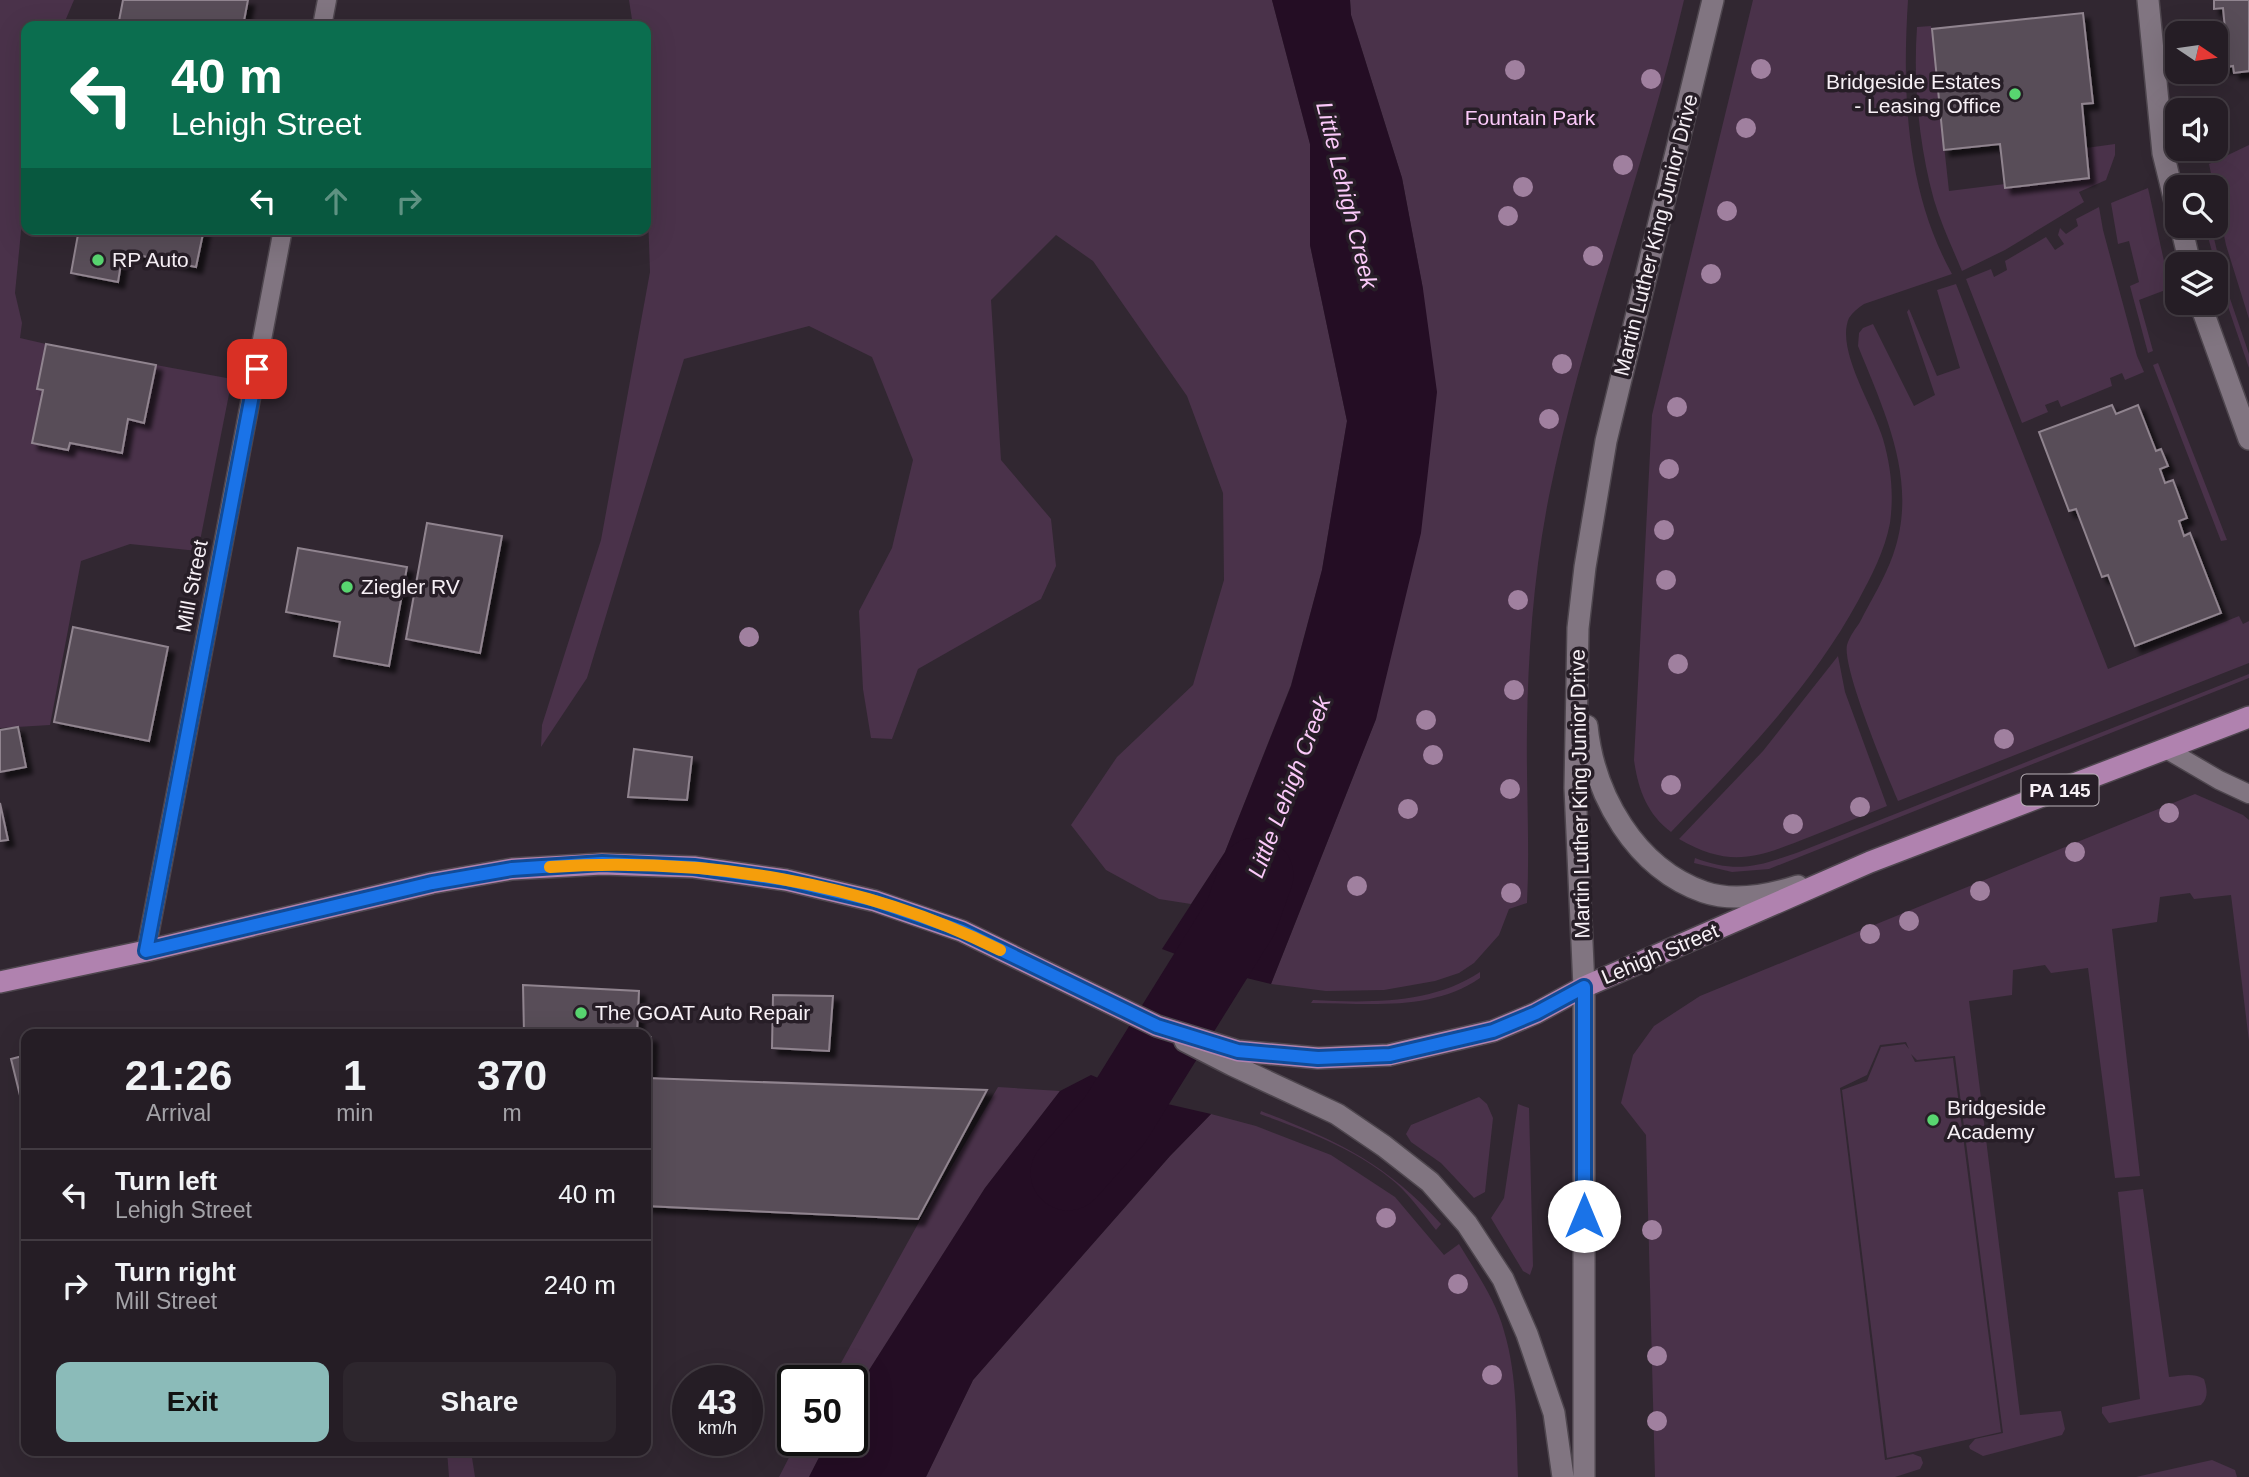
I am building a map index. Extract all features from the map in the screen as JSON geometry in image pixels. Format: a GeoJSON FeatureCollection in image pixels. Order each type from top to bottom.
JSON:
{"type":"FeatureCollection","features":[{"type":"Feature","properties":{"kind":"main road","name":"Martin Luther King Junior Drive"},"geometry":{"type":"LineString","coordinates":[[1584,1477],[1584,987],[1576,788],[1578,628],[1585,567],[1606,441],[1713,0]]}},
{"type":"Feature","properties":{"kind":"main road"},"geometry":{"type":"LineString","coordinates":[[2148,0],[2163,153],[2168,175]]}},
{"type":"Feature","properties":{"kind":"main road"},"geometry":{"type":"LineString","coordinates":[[2204,315],[2249,439]]}},
{"type":"Feature","properties":{"kind":"main road"},"geometry":{"type":"LineString","coordinates":[[1578,628],[1590,749],[1600,786],[1615,817],[1654,862],[1672,877],[1706,893],[1744,897],[1778,893],[1870,862]]}},
{"type":"Feature","properties":{"kind":"main road","name":"Lehigh Street"},"geometry":{"type":"LineString","coordinates":[[0,982],[146,951],[432,883],[512,869],[602,863],[694,867],[786,880],[875,901],[962,931],[1157,1026],[1235,1058],[1390,1055],[1493,1031],[1536,1013],[1584,987],[1870,862],[2249,717]]}},
{"type":"Feature","properties":{"kind":"main road"},"geometry":{"type":"LineString","coordinates":[[1235,1058],[1337,1114],[1384,1146],[1430,1182],[1467,1224],[1503,1279],[1527,1334],[1554,1413],[1563,1477]]}},
{"type":"Feature","properties":{"kind":"lane"},"geometry":{"type":"LineString","coordinates":[[323,21],[327,0]]}},
{"type":"Feature","properties":{"kind":"lane","name":"Mill Street"},"geometry":{"type":"LineString","coordinates":[[146,951],[282,235]]}},
{"type":"Feature","properties":{"kind":"lane"},"geometry":{"type":"LineString","coordinates":[[2166,749],[2249,794]]}},
{"type":"Feature","properties":{"kind":"green space"},"geometry":{"type":"Polygon","coordinates":[[[0,0],[74,0],[65,21],[21,21],[21,231],[15,293],[22,323],[20,338],[46,344],[37,388],[43,390],[32,443],[68,450],[70,443],[122,453],[128,419],[145,422],[156,365],[232,379],[198,551],[130,544],[81,561],[50,725],[0,728],[0,0]]]}},
{"type":"Feature","properties":{"kind":"green space"},"geometry":{"type":"Polygon","coordinates":[[[629,0],[1272,0],[1310,144],[1310,245],[1347,421],[1322,570],[1291,685],[1225,852],[1191,904],[1159,899],[1106,870],[1071,825],[1117,757],[1193,685],[1224,580],[1223,493],[1187,396],[1093,261],[1056,235],[991,300],[1001,460],[1051,519],[1056,566],[1041,599],[918,669],[892,739],[871,738],[863,689],[859,611],[892,548],[913,460],[872,357],[809,326],[684,359],[587,678],[541,747],[542,725],[601,540],[650,272],[651,21],[632,21],[629,0]]]}},
{"type":"Feature","properties":{"kind":"green space","name":"Fountain Park"},"geometry":{"type":"Polygon","coordinates":[[[1350,0],[1684,0],[1579,371],[1549,496],[1536,583],[1529,670],[1527,903],[1509,909],[1499,935],[1474,963],[1459,973],[1435,981],[1384,990],[1326,991],[1271,984],[1376,719],[1423,289],[1402,178],[1351,15],[1350,0]]]}},
{"type":"Feature","properties":{"kind":"green space"},"geometry":{"type":"Polygon","coordinates":[[[1753,0],[1908,0],[1906,70],[1910,141],[1925,209],[1952,274],[1864,304],[1849,318],[1846,331],[1851,362],[1883,439],[1890,470],[1891,512],[1885,543],[1858,601],[1796,694],[1723,778],[1671,832],[1656,817],[1645,800],[1634,760],[1652,415],[1753,0]]]}},
{"type":"Feature","properties":{"kind":"green space"},"geometry":{"type":"Polygon","coordinates":[[[1931,26],[1949,191],[2089,178],[2086,148],[2115,144],[2115,155],[2106,180],[2079,192],[2084,202],[2005,250],[1962,271],[1934,200],[1921,136],[1916,70],[1917,27],[1931,26]]]}},
{"type":"Feature","properties":{"kind":"green space"},"geometry":{"type":"Polygon","coordinates":[[[2249,145],[2249,319],[2225,238],[2228,238],[2228,175],[2211,175],[2209,164],[2228,161],[2228,155],[2249,145]]]}},
{"type":"Feature","properties":{"kind":"green space"},"geometry":{"type":"Polygon","coordinates":[[[2148,188],[2165,266],[2165,290],[2139,300],[2153,351],[2148,353],[2130,286],[2139,282],[2129,241],[2118,244],[2111,203],[2148,188]]]}},
{"type":"Feature","properties":{"kind":"green space"},"geometry":{"type":"Polygon","coordinates":[[[2099,207],[2137,356],[2144,372],[2125,380],[2122,373],[2110,378],[2112,386],[2061,407],[2058,400],[2045,405],[2048,412],[2022,423],[1966,279],[1991,269],[1994,277],[2007,270],[2005,261],[2046,237],[2055,250],[2064,244],[2058,235],[2060,228],[2066,234],[2078,226],[2076,219],[2099,207]]]}},
{"type":"Feature","properties":{"kind":"green space"},"geometry":{"type":"Polygon","coordinates":[[[2208,238],[2214,238],[2217,252],[2212,252],[2208,238]]]}},
{"type":"Feature","properties":{"kind":"green space"},"geometry":{"type":"Polygon","coordinates":[[[1956,284],[2108,669],[2239,616],[2243,624],[2249,621],[2249,663],[1898,801],[1867,722],[1847,657],[1849,639],[1878,589],[1893,555],[1900,528],[1902,501],[1895,448],[1879,397],[1858,346],[1859,333],[1873,324],[1914,406],[1935,395],[1907,312],[1909,309],[1937,376],[1960,368],[1937,290],[1956,284]]]}},
{"type":"Feature","properties":{"kind":"green space"},"geometry":{"type":"Polygon","coordinates":[[[2228,293],[2249,354],[2249,368],[2228,307],[2228,293]]]}},
{"type":"Feature","properties":{"kind":"green space"},"geometry":{"type":"Polygon","coordinates":[[[2158,363],[2227,540],[2221,541],[2153,365],[2158,363]]]}},
{"type":"Feature","properties":{"kind":"green space"},"geometry":{"type":"Polygon","coordinates":[[[1838,656],[1845,692],[1887,806],[1777,849],[1746,857],[1715,854],[1679,839],[1763,751],[1838,656]]]}},
{"type":"Feature","properties":{"kind":"green space"},"geometry":{"type":"Polygon","coordinates":[[[2249,674],[2249,678],[1769,869],[1732,872],[1694,863],[1695,858],[1736,867],[1785,857],[2249,674]]]}},
{"type":"Feature","properties":{"kind":"green space"},"geometry":{"type":"Polygon","coordinates":[[[2195,794],[2249,820],[2249,1041],[2231,895],[2194,899],[2190,893],[2160,897],[2157,922],[2112,929],[2140,1176],[2115,1178],[2088,968],[2051,973],[2045,965],[2013,970],[2012,995],[1969,1001],[2020,1415],[2061,1411],[2065,1429],[2062,1435],[1983,1456],[1970,1449],[1969,1446],[1975,1439],[2003,1433],[1955,1056],[1917,1060],[1911,1054],[1915,1062],[1953,1058],[2001,1432],[1887,1458],[1842,1090],[1867,1081],[1881,1047],[1905,1044],[1909,1049],[1906,1042],[1880,1045],[1867,1075],[1840,1088],[1885,1460],[1913,1454],[1921,1457],[1923,1463],[1920,1469],[1895,1477],[1655,1477],[1646,1135],[1621,1103],[1633,1055],[1654,1026],[1700,996],[2195,794]]]}},
{"type":"Feature","properties":{"kind":"green space"},"geometry":{"type":"Polygon","coordinates":[[[1480,972],[1480,978],[1461,989],[1420,1001],[1376,1004],[1311,1003],[1313,1000],[1378,1001],[1421,996],[1462,983],[1480,972]]]}},
{"type":"Feature","properties":{"kind":"green space"},"geometry":{"type":"Polygon","coordinates":[[[998,1087],[1060,1091],[985,1188],[868,1372],[868,1365],[840,1365],[998,1087]]]}},
{"type":"Feature","properties":{"kind":"green space"},"geometry":{"type":"Polygon","coordinates":[[[1479,1097],[1487,1104],[1493,1118],[1485,1192],[1474,1198],[1441,1163],[1411,1142],[1406,1134],[1411,1125],[1479,1097]]]}},
{"type":"Feature","properties":{"kind":"green space"},"geometry":{"type":"Polygon","coordinates":[[[1518,1104],[1529,1108],[1533,1266],[1530,1275],[1523,1271],[1491,1218],[1504,1198],[1518,1104]]]}},
{"type":"Feature","properties":{"kind":"green space"},"geometry":{"type":"Polygon","coordinates":[[[1261,1111],[1336,1143],[1380,1169],[1421,1203],[1441,1224],[1436,1230],[1402,1189],[1366,1161],[1314,1135],[1260,1114],[1261,1111]]]}},
{"type":"Feature","properties":{"kind":"green space"},"geometry":{"type":"Polygon","coordinates":[[[1211,1114],[1256,1126],[1331,1155],[1395,1197],[1444,1255],[1459,1244],[1496,1308],[1509,1349],[1516,1403],[1518,1477],[926,1477],[973,1380],[1170,1156],[1211,1114]]]}},
{"type":"Feature","properties":{"kind":"green space"},"geometry":{"type":"Polygon","coordinates":[[[2143,1189],[2169,1377],[2191,1375],[2204,1379],[2206,1396],[2201,1405],[2109,1423],[2102,1413],[2102,1407],[2140,1399],[2118,1192],[2143,1189]]]}},
{"type":"Feature","properties":{"kind":"green space"},"geometry":{"type":"Polygon","coordinates":[[[447,1456],[472,1456],[475,1477],[449,1477],[447,1456]]]}},
{"type":"Feature","properties":{"kind":"green space"},"geometry":{"type":"Polygon","coordinates":[[[790,1456],[820,1456],[809,1477],[779,1477],[790,1456]]]}},
{"type":"Feature","properties":{"kind":"green space"},"geometry":{"type":"Polygon","coordinates":[[[2212,1460],[2235,1470],[2237,1477],[2136,1477],[2212,1460]]]}},
{"type":"Feature","properties":{"kind":"water"},"geometry":{"type":"Polygon","coordinates":[[[1272,0],[1350,0],[1351,15],[1402,178],[1423,289],[1437,392],[1421,533],[1376,719],[1271,984],[1226,973],[1162,949],[1225,852],[1291,686],[1322,570],[1347,421],[1310,245],[1310,144],[1272,0]]]}},
{"type":"Feature","properties":{"kind":"water"},"geometry":{"type":"Polygon","coordinates":[[[1091,1075],[1150,1100],[1211,1114],[1170,1156],[973,1380],[926,1477],[809,1477],[820,1456],[868,1456],[868,1372],[985,1188],[1060,1091],[1091,1075]]]}},
{"type":"Feature","properties":{"kind":"building"},"geometry":{"type":"Polygon","coordinates":[[[123,0],[248,0],[244,21],[119,21],[123,0]]]}},
{"type":"Feature","properties":{"kind":"building"},"geometry":{"type":"Polygon","coordinates":[[[2214,0],[2249,0],[2249,71],[2234,73],[2233,66],[2228,67],[2228,21],[2224,21],[2223,8],[2214,9],[2214,0]]]}},
{"type":"Feature","properties":{"kind":"building","name":"Bridgeside Estates - Leasing Office"},"geometry":{"type":"Polygon","coordinates":[[[2083,13],[2093,103],[2082,104],[2089,178],[2005,188],[2000,144],[1944,150],[1932,29],[2083,13]]]}},
{"type":"Feature","properties":{"kind":"building","name":"RP Auto"},"geometry":{"type":"Polygon","coordinates":[[[78,235],[203,235],[196,267],[123,252],[118,282],[71,273],[78,235]]]}},
{"type":"Feature","properties":{"kind":"building"},"geometry":{"type":"Polygon","coordinates":[[[46,344],[156,365],[144,423],[128,419],[122,453],[70,443],[68,450],[32,443],[43,390],[37,389],[46,344]]]}},
{"type":"Feature","properties":{"kind":"building"},"geometry":{"type":"Polygon","coordinates":[[[2112,405],[2116,414],[2138,405],[2156,451],[2161,449],[2168,466],[2160,469],[2165,483],[2173,480],[2187,518],[2179,521],[2184,536],[2190,533],[2221,613],[2135,646],[2108,575],[2102,577],[2076,509],[2069,511],[2039,432],[2112,405]]]}},
{"type":"Feature","properties":{"kind":"building"},"geometry":{"type":"Polygon","coordinates":[[[427,523],[502,536],[480,653],[406,639],[427,523]]]}},
{"type":"Feature","properties":{"kind":"building","name":"Ziegler RV"},"geometry":{"type":"Polygon","coordinates":[[[298,548],[407,567],[389,666],[334,656],[340,622],[286,612],[298,548]]]}},
{"type":"Feature","properties":{"kind":"building"},"geometry":{"type":"Polygon","coordinates":[[[73,627],[168,647],[149,741],[54,722],[73,627]]]}},
{"type":"Feature","properties":{"kind":"building"},"geometry":{"type":"Polygon","coordinates":[[[18,727],[26,767],[0,772],[0,730],[18,727]]]}},
{"type":"Feature","properties":{"kind":"building"},"geometry":{"type":"Polygon","coordinates":[[[634,749],[692,757],[687,800],[628,797],[634,749]]]}},
{"type":"Feature","properties":{"kind":"building"},"geometry":{"type":"Polygon","coordinates":[[[0,803],[8,840],[0,841],[0,803]]]}},
{"type":"Feature","properties":{"kind":"building","name":"The GOAT Auto Repair"},"geometry":{"type":"Polygon","coordinates":[[[523,985],[639,991],[637,1029],[524,1029],[523,985]]]}},
{"type":"Feature","properties":{"kind":"building"},"geometry":{"type":"Polygon","coordinates":[[[773,995],[833,996],[829,1051],[772,1048],[773,995]]]}},
{"type":"Feature","properties":{"kind":"building"},"geometry":{"type":"Polygon","coordinates":[[[21,1056],[21,1100],[11,1059],[21,1056]]]}},
{"type":"Feature","properties":{"kind":"building"},"geometry":{"type":"Polygon","coordinates":[[[651,1078],[987,1090],[918,1219],[651,1206],[651,1078]]]}},
{"type":"Feature","properties":{"kind":"waterway","name":"Little Lehigh Creek"},"geometry":{"type":"LineString","coordinates":[[1068,1173],[1115,1120],[1241,917],[1256,875]]}},
{"type":"Feature","properties":{"kind":"slow traffic"},"geometry":{"type":"LineString","coordinates":[[550,867],[602,863],[694,867],[786,880],[875,901],[962,931],[1000,950]]}},
{"type":"Feature","properties":{"kind":"place","name":"Bridgeside Estates - Leasing Office"},"geometry":{"type":"Point","coordinates":[2015,94]}},
{"type":"Feature","properties":{"kind":"place","name":"RP Auto"},"geometry":{"type":"Point","coordinates":[98,260]}},
{"type":"Feature","properties":{"kind":"place","name":"Ziegler RV"},"geometry":{"type":"Point","coordinates":[347,587]}},
{"type":"Feature","properties":{"kind":"place","name":"The GOAT Auto Repair"},"geometry":{"type":"Point","coordinates":[581,1013]}},
{"type":"Feature","properties":{"kind":"place","name":"Bridgeside Academy"},"geometry":{"type":"Point","coordinates":[1933,1120]}},
{"type":"Feature","properties":{"kind":"route"},"geometry":{"type":"LineString","coordinates":[[257,369],[146,951],[432,883],[512,869],[602,863],[694,867],[786,880],[875,901],[962,931],[1157,1026],[1238,1051],[1318,1058],[1390,1055],[1493,1031],[1536,1013],[1584,987],[1584,1216]]}}]}
